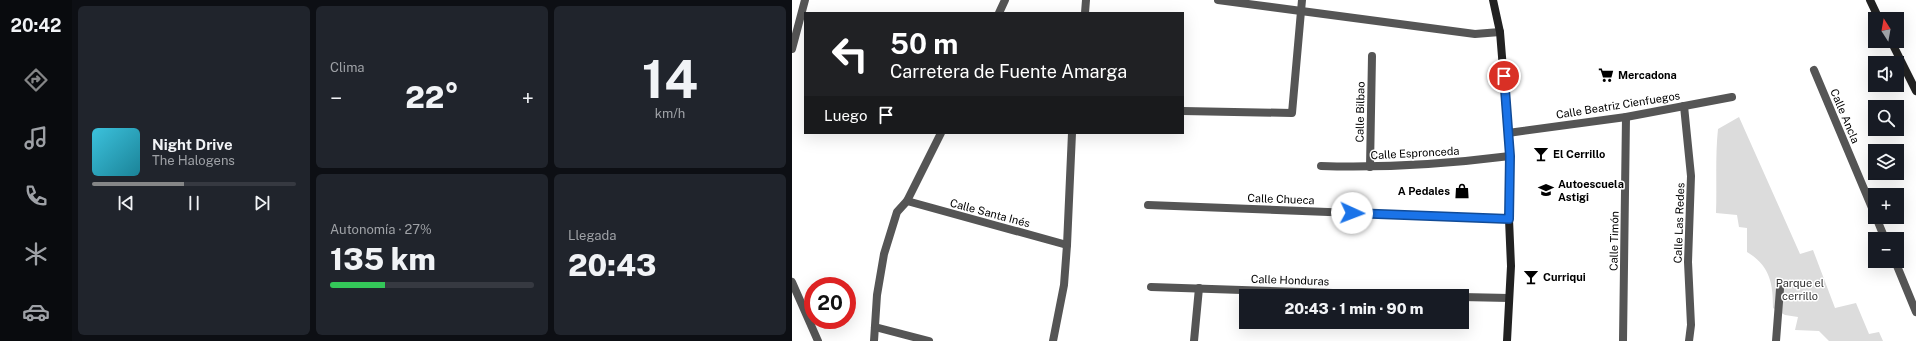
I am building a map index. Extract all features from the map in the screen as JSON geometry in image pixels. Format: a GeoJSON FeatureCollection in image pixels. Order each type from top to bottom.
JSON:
{"type":"FeatureCollection","features":[{"type":"Feature","properties":{"kind":"street"},"geometry":{"type":"LineString","coordinates":[[792,49],[805,0]]}},
{"type":"Feature","properties":{"kind":"street"},"geometry":{"type":"LineString","coordinates":[[999,12],[1005,0]]}},
{"type":"Feature","properties":{"kind":"street"},"geometry":{"type":"LineString","coordinates":[[1085,12],[1086,0]]}},
{"type":"Feature","properties":{"kind":"street"},"geometry":{"type":"LineString","coordinates":[[1218,0],[1475,34],[1500,32]]}},
{"type":"Feature","properties":{"kind":"street"},"geometry":{"type":"LineString","coordinates":[[1184,111],[1292,113],[1302,0]]}},
{"type":"Feature","properties":{"kind":"street"},"geometry":{"type":"LineString","coordinates":[[1493,0],[1500,32],[1510,156],[1509,219],[1511,266],[1507,341]]}},
{"type":"Feature","properties":{"kind":"street"},"geometry":{"type":"LineString","coordinates":[[1870,0],[1876,12]]}},
{"type":"Feature","properties":{"kind":"street"},"geometry":{"type":"LineString","coordinates":[[1894,48],[1916,91]]}},
{"type":"Feature","properties":{"kind":"street","name":"Calle Bilbao"},"geometry":{"type":"LineString","coordinates":[[1370,167],[1372,56]]}},
{"type":"Feature","properties":{"kind":"street","name":"Calle Ancla"},"geometry":{"type":"LineString","coordinates":[[1814,70],[1868,199]]}},
{"type":"Feature","properties":{"kind":"street","name":"Calle Beatriz Cienfuegos"},"geometry":{"type":"LineString","coordinates":[[1508,133],[1626,117],[1732,97]]}},
{"type":"Feature","properties":{"kind":"street","name":"Calle Las Redes"},"geometry":{"type":"LineString","coordinates":[[1684,106],[1691,176],[1688,262],[1691,325],[1689,341]]}},
{"type":"Feature","properties":{"kind":"street","name":"Calle Timón"},"geometry":{"type":"LineString","coordinates":[[1623,341],[1626,117]]}},
{"type":"Feature","properties":{"kind":"street"},"geometry":{"type":"LineString","coordinates":[[874,341],[877,295],[884,254],[897,212],[907,201],[940,134]]}},
{"type":"Feature","properties":{"kind":"street"},"geometry":{"type":"LineString","coordinates":[[1053,341],[1064,285],[1067,245],[1069,162],[1072,134]]}},
{"type":"Feature","properties":{"kind":"street","name":"Calle Espronceda"},"geometry":{"type":"LineString","coordinates":[[1321,166],[1370,167],[1448,164],[1510,156]]}},
{"type":"Feature","properties":{"kind":"street","name":"Calle Santa Inés"},"geometry":{"type":"LineString","coordinates":[[907,201],[1067,245]]}},
{"type":"Feature","properties":{"kind":"street","name":"Calle Chueca"},"geometry":{"type":"LineString","coordinates":[[1148,205],[1509,219]]}},
{"type":"Feature","properties":{"kind":"street"},"geometry":{"type":"LineString","coordinates":[[1898,268],[1916,312]]}},
{"type":"Feature","properties":{"kind":"street"},"geometry":{"type":"LineString","coordinates":[[792,282],[818,341]]}},
{"type":"Feature","properties":{"kind":"street","name":"Calle Honduras"},"geometry":{"type":"LineString","coordinates":[[1151,287],[1239,289]]}},
{"type":"Feature","properties":{"kind":"street"},"geometry":{"type":"LineString","coordinates":[[1194,341],[1199,288]]}},
{"type":"Feature","properties":{"kind":"street"},"geometry":{"type":"LineString","coordinates":[[1776,341],[1780,289]]}},
{"type":"Feature","properties":{"kind":"street"},"geometry":{"type":"LineString","coordinates":[[1469,297],[1509,298]]}},
{"type":"Feature","properties":{"kind":"street"},"geometry":{"type":"LineString","coordinates":[[875,327],[929,341]]}},
{"type":"Feature","properties":{"kind":"green space","name":"Parque el cerrillo"},"geometry":{"type":"Polygon","coordinates":[[[1739,117],[1800,254],[1813,250],[1835,308],[1856,303],[1869,334],[1879,332],[1883,341],[1829,341],[1819,331],[1795,330],[1798,317],[1785,315],[1773,308],[1769,276],[1761,263],[1747,252],[1747,228],[1739,227],[1737,215],[1716,213],[1718,129],[1739,117]]]}},
{"type":"Feature","properties":{"kind":"place","name":"Mercadona"},"geometry":{"type":"Point","coordinates":[1606,75]}},
{"type":"Feature","properties":{"kind":"place","name":"El Cerrillo"},"geometry":{"type":"Point","coordinates":[1541,154]}},
{"type":"Feature","properties":{"kind":"place","name":"Autoescuela Astigi"},"geometry":{"type":"Point","coordinates":[1546,190]}},
{"type":"Feature","properties":{"kind":"place","name":"A Pedales"},"geometry":{"type":"Point","coordinates":[1462,191]}},
{"type":"Feature","properties":{"kind":"place","name":"Curriqui"},"geometry":{"type":"Point","coordinates":[1531,277]}},
{"type":"Feature","properties":{"kind":"route"},"geometry":{"type":"LineString","coordinates":[[1352,213],[1509,219],[1510,156],[1504,76]]}}]}
